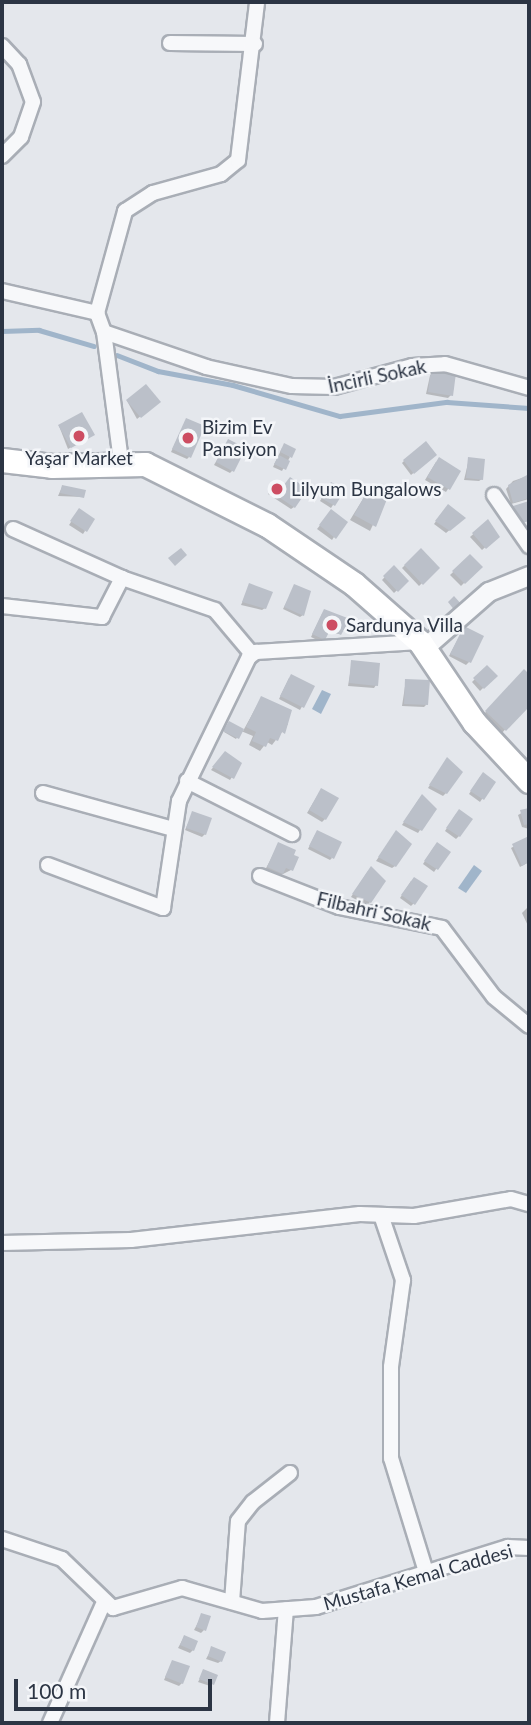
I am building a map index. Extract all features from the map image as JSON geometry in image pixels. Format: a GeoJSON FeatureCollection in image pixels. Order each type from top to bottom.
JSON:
{"type":"FeatureCollection","features":[{"type":"Feature","properties":{"kind":"main road"},"geometry":{"type":"LineString","coordinates":[[2,460],[52,466],[121,461],[156,468],[267,525],[354,584],[422,645],[474,722],[529,781]]}},
{"type":"Feature","properties":{"kind":"street"},"geometry":{"type":"LineString","coordinates":[[121,461],[104,332],[97,313],[125,211],[153,193],[221,174],[238,160],[255,44],[257,2]]}},
{"type":"Feature","properties":{"kind":"street"},"geometry":{"type":"LineString","coordinates":[[170,43],[255,44]]}},
{"type":"Feature","properties":{"kind":"street"},"geometry":{"type":"LineString","coordinates":[[2,46],[19,64],[33,102],[21,137],[2,156]]}},
{"type":"Feature","properties":{"kind":"street"},"geometry":{"type":"LineString","coordinates":[[2,291],[97,313]]}},
{"type":"Feature","properties":{"kind":"street","name":"İncirli Sokak"},"geometry":{"type":"LineString","coordinates":[[104,332],[206,367],[292,386],[334,387],[412,366],[444,363],[529,388]]}},
{"type":"Feature","properties":{"kind":"street"},"geometry":{"type":"LineString","coordinates":[[494,495],[529,546]]}},
{"type":"Feature","properties":{"kind":"street"},"geometry":{"type":"LineString","coordinates":[[13,529],[121,578],[215,610],[252,654]]}},
{"type":"Feature","properties":{"kind":"street"},"geometry":{"type":"LineString","coordinates":[[252,654],[422,645],[489,592],[529,576]]}},
{"type":"Feature","properties":{"kind":"street"},"geometry":{"type":"LineString","coordinates":[[2,606],[102,617],[121,578]]}},
{"type":"Feature","properties":{"kind":"street"},"geometry":{"type":"LineString","coordinates":[[48,866],[163,908],[173,829],[187,781],[252,654]]}},
{"type":"Feature","properties":{"kind":"street"},"geometry":{"type":"LineString","coordinates":[[187,781],[292,834]]}},
{"type":"Feature","properties":{"kind":"street"},"geometry":{"type":"LineString","coordinates":[[43,793],[173,829]]}},
{"type":"Feature","properties":{"kind":"street","name":"Filbahri Sokak"},"geometry":{"type":"LineString","coordinates":[[260,876],[338,907],[442,928],[494,997],[529,1026]]}},
{"type":"Feature","properties":{"kind":"street"},"geometry":{"type":"LineString","coordinates":[[2,1243],[131,1240],[381,1215],[414,1216],[511,1199],[529,1204]]}},
{"type":"Feature","properties":{"kind":"street"},"geometry":{"type":"LineString","coordinates":[[381,1215],[403,1280],[391,1367],[391,1458],[426,1572]]}},
{"type":"Feature","properties":{"kind":"street"},"geometry":{"type":"LineString","coordinates":[[232,1602],[238,1521],[253,1502],[289,1473]]}},
{"type":"Feature","properties":{"kind":"street"},"geometry":{"type":"LineString","coordinates":[[2,1539],[62,1559],[104,1602],[50,1723]]}},
{"type":"Feature","properties":{"kind":"street","name":"Mustafa Kemal Caddesi"},"geometry":{"type":"LineString","coordinates":[[104,1602],[113,1608],[183,1588],[262,1611],[316,1607],[508,1547],[529,1548]]}},
{"type":"Feature","properties":{"kind":"street"},"geometry":{"type":"LineString","coordinates":[[277,1723],[286,1609]]}},
{"type":"Feature","properties":{"kind":"water"},"geometry":{"type":"Polygon","coordinates":[[[322,690],[331,694],[321,714],[312,709],[322,690]]]}},
{"type":"Feature","properties":{"kind":"water"},"geometry":{"type":"Polygon","coordinates":[[[474,865],[482,871],[466,893],[458,888],[474,865]]]}},
{"type":"Feature","properties":{"kind":"building"},"geometry":{"type":"Polygon","coordinates":[[[431,369],[456,373],[453,396],[428,392],[431,369]]]}},
{"type":"Feature","properties":{"kind":"building"},"geometry":{"type":"Polygon","coordinates":[[[146,384],[161,402],[141,418],[126,400],[146,384]]]}},
{"type":"Feature","properties":{"kind":"building"},"geometry":{"type":"Polygon","coordinates":[[[82,412],[95,435],[71,448],[58,425],[82,412]]]}},
{"type":"Feature","properties":{"kind":"building","name":"Bizim Ev Pansiyon"},"geometry":{"type":"Polygon","coordinates":[[[186,418],[205,426],[191,458],[172,449],[186,418]]]}},
{"type":"Feature","properties":{"kind":"building"},"geometry":{"type":"Polygon","coordinates":[[[228,439],[246,448],[234,472],[216,462],[228,439]]]}},
{"type":"Feature","properties":{"kind":"building"},"geometry":{"type":"Polygon","coordinates":[[[426,441],[437,455],[414,474],[403,460],[426,441]]]}},
{"type":"Feature","properties":{"kind":"building"},"geometry":{"type":"Polygon","coordinates":[[[284,443],[296,449],[292,458],[280,452],[284,443]]]}},
{"type":"Feature","properties":{"kind":"building"},"geometry":{"type":"Polygon","coordinates":[[[279,455],[290,461],[286,470],[274,464],[279,455]]]}},
{"type":"Feature","properties":{"kind":"building"},"geometry":{"type":"Polygon","coordinates":[[[439,457],[461,471],[450,490],[427,477],[439,457]]]}},
{"type":"Feature","properties":{"kind":"building"},"geometry":{"type":"Polygon","coordinates":[[[468,457],[485,459],[483,480],[466,478],[468,457]]]}},
{"type":"Feature","properties":{"kind":"building"},"geometry":{"type":"Polygon","coordinates":[[[529,474],[529,498],[513,503],[508,485],[529,474]]]}},
{"type":"Feature","properties":{"kind":"building"},"geometry":{"type":"Polygon","coordinates":[[[290,477],[308,489],[295,508],[270,491],[276,481],[283,486],[290,477]]]}},
{"type":"Feature","properties":{"kind":"building"},"geometry":{"type":"Polygon","coordinates":[[[331,482],[345,490],[335,506],[321,498],[331,482]]]}},
{"type":"Feature","properties":{"kind":"building"},"geometry":{"type":"Polygon","coordinates":[[[371,484],[389,494],[376,527],[354,515],[371,484]]]}},
{"type":"Feature","properties":{"kind":"building"},"geometry":{"type":"Polygon","coordinates":[[[62,485],[86,490],[84,498],[60,493],[62,485]]]}},
{"type":"Feature","properties":{"kind":"building"},"geometry":{"type":"Polygon","coordinates":[[[529,501],[529,521],[515,525],[510,507],[529,501]]]}},
{"type":"Feature","properties":{"kind":"building"},"geometry":{"type":"Polygon","coordinates":[[[448,504],[466,518],[450,531],[435,521],[448,504]]]}},
{"type":"Feature","properties":{"kind":"building"},"geometry":{"type":"Polygon","coordinates":[[[79,508],[95,519],[87,532],[70,521],[79,508]]]}},
{"type":"Feature","properties":{"kind":"building"},"geometry":{"type":"Polygon","coordinates":[[[331,509],[348,522],[336,539],[319,525],[331,509]]]}},
{"type":"Feature","properties":{"kind":"building"},"geometry":{"type":"Polygon","coordinates":[[[488,519],[500,537],[486,549],[472,533],[488,519]]]}},
{"type":"Feature","properties":{"kind":"building"},"geometry":{"type":"Polygon","coordinates":[[[181,548],[187,555],[175,566],[168,558],[181,548]]]}},
{"type":"Feature","properties":{"kind":"building"},"geometry":{"type":"Polygon","coordinates":[[[421,548],[440,568],[423,585],[404,565],[421,548]]]}},
{"type":"Feature","properties":{"kind":"building"},"geometry":{"type":"Polygon","coordinates":[[[470,554],[483,567],[465,584],[452,571],[470,554]]]}},
{"type":"Feature","properties":{"kind":"building"},"geometry":{"type":"Polygon","coordinates":[[[394,565],[409,581],[398,592],[383,576],[394,565]]]}},
{"type":"Feature","properties":{"kind":"building"},"geometry":{"type":"Polygon","coordinates":[[[249,583],[273,592],[266,609],[242,602],[249,583]]]}},
{"type":"Feature","properties":{"kind":"building"},"geometry":{"type":"Polygon","coordinates":[[[294,584],[311,591],[304,616],[284,607],[294,584]]]}},
{"type":"Feature","properties":{"kind":"building"},"geometry":{"type":"Polygon","coordinates":[[[454,596],[462,605],[455,611],[448,602],[454,596]]]}},
{"type":"Feature","properties":{"kind":"building","name":"Sardunya Villa"},"geometry":{"type":"Polygon","coordinates":[[[324,609],[350,619],[341,635],[330,630],[325,640],[312,634],[324,609]]]}},
{"type":"Feature","properties":{"kind":"building"},"geometry":{"type":"Polygon","coordinates":[[[464,626],[484,636],[471,663],[450,654],[464,626]]]}},
{"type":"Feature","properties":{"kind":"building"},"geometry":{"type":"Polygon","coordinates":[[[351,660],[380,663],[378,686],[349,683],[351,660]]]}},
{"type":"Feature","properties":{"kind":"building"},"geometry":{"type":"Polygon","coordinates":[[[487,665],[498,676],[484,689],[473,678],[487,665]]]}},
{"type":"Feature","properties":{"kind":"building"},"geometry":{"type":"Polygon","coordinates":[[[524,669],[529,674],[529,707],[506,731],[485,711],[524,669]]]}},
{"type":"Feature","properties":{"kind":"building"},"geometry":{"type":"Polygon","coordinates":[[[291,674],[315,686],[304,708],[280,696],[291,674]]]}},
{"type":"Feature","properties":{"kind":"building"},"geometry":{"type":"Polygon","coordinates":[[[405,679],[430,680],[428,705],[404,704],[405,679]]]}},
{"type":"Feature","properties":{"kind":"building"},"geometry":{"type":"Polygon","coordinates":[[[261,696],[292,710],[285,734],[282,732],[278,741],[270,738],[266,747],[252,741],[256,732],[246,727],[261,696]]]}},
{"type":"Feature","properties":{"kind":"building"},"geometry":{"type":"Polygon","coordinates":[[[229,721],[244,729],[239,739],[223,731],[229,721]]]}},
{"type":"Feature","properties":{"kind":"building"},"geometry":{"type":"Polygon","coordinates":[[[225,751],[242,763],[234,779],[212,767],[225,751]]]}},
{"type":"Feature","properties":{"kind":"building"},"geometry":{"type":"Polygon","coordinates":[[[447,757],[463,772],[447,794],[429,785],[447,757]]]}},
{"type":"Feature","properties":{"kind":"building"},"geometry":{"type":"Polygon","coordinates":[[[483,772],[496,782],[484,800],[470,791],[483,772]]]}},
{"type":"Feature","properties":{"kind":"building"},"geometry":{"type":"Polygon","coordinates":[[[321,788],[339,798],[326,820],[309,810],[321,788]]]}},
{"type":"Feature","properties":{"kind":"building"},"geometry":{"type":"Polygon","coordinates":[[[422,794],[437,809],[422,831],[403,822],[422,794]]]}},
{"type":"Feature","properties":{"kind":"building"},"geometry":{"type":"Polygon","coordinates":[[[529,808],[529,824],[524,825],[520,810],[529,808]]]}},
{"type":"Feature","properties":{"kind":"building"},"geometry":{"type":"Polygon","coordinates":[[[459,809],[473,819],[460,837],[446,828],[459,809]]]}},
{"type":"Feature","properties":{"kind":"building"},"geometry":{"type":"Polygon","coordinates":[[[192,811],[212,818],[206,835],[186,828],[192,811]]]}},
{"type":"Feature","properties":{"kind":"building"},"geometry":{"type":"Polygon","coordinates":[[[317,830],[342,842],[334,859],[309,846],[317,830]]]}},
{"type":"Feature","properties":{"kind":"building"},"geometry":{"type":"Polygon","coordinates":[[[396,830],[412,844],[396,867],[378,857],[396,830]]]}},
{"type":"Feature","properties":{"kind":"building"},"geometry":{"type":"Polygon","coordinates":[[[529,836],[529,862],[522,866],[512,844],[529,836]]]}},
{"type":"Feature","properties":{"kind":"building"},"geometry":{"type":"Polygon","coordinates":[[[278,842],[296,850],[294,855],[299,857],[293,871],[286,868],[283,874],[267,867],[278,842]]]}},
{"type":"Feature","properties":{"kind":"building"},"geometry":{"type":"Polygon","coordinates":[[[437,842],[451,852],[438,870],[424,861],[437,842]]]}},
{"type":"Feature","properties":{"kind":"building"},"geometry":{"type":"Polygon","coordinates":[[[371,866],[386,881],[371,903],[352,894],[371,866]]]}},
{"type":"Feature","properties":{"kind":"building"},"geometry":{"type":"Polygon","coordinates":[[[414,877],[428,886],[415,905],[401,895],[414,877]]]}},
{"type":"Feature","properties":{"kind":"building"},"geometry":{"type":"Polygon","coordinates":[[[201,1613],[211,1616],[206,1631],[196,1627],[201,1613]]]}},
{"type":"Feature","properties":{"kind":"building"},"geometry":{"type":"Polygon","coordinates":[[[184,1635],[198,1641],[194,1651],[180,1645],[184,1635]]]}},
{"type":"Feature","properties":{"kind":"building"},"geometry":{"type":"Polygon","coordinates":[[[211,1646],[226,1652],[222,1662],[208,1656],[211,1646]]]}},
{"type":"Feature","properties":{"kind":"building"},"geometry":{"type":"Polygon","coordinates":[[[172,1660],[190,1666],[183,1684],[165,1677],[172,1660]]]}},
{"type":"Feature","properties":{"kind":"building"},"geometry":{"type":"Polygon","coordinates":[[[203,1669],[218,1675],[214,1685],[199,1679],[203,1669]]]}},
{"type":"Feature","properties":{"kind":"waterway"},"geometry":{"type":"LineString","coordinates":[[2,331],[39,330],[94,346]]}},
{"type":"Feature","properties":{"kind":"waterway"},"geometry":{"type":"LineString","coordinates":[[117,355],[158,371],[233,385],[340,416],[447,402],[529,408]]}},
{"type":"Feature","properties":{"kind":"place","name":"Yaşar Market"},"geometry":{"type":"Point","coordinates":[79,436]}},
{"type":"Feature","properties":{"kind":"place","name":"Bizim Ev Pansiyon"},"geometry":{"type":"Point","coordinates":[188,438]}},
{"type":"Feature","properties":{"kind":"place","name":"Lilyum Bungalows"},"geometry":{"type":"Point","coordinates":[277,489]}},
{"type":"Feature","properties":{"kind":"place","name":"Sardunya Villa"},"geometry":{"type":"Point","coordinates":[332,625]}}]}
